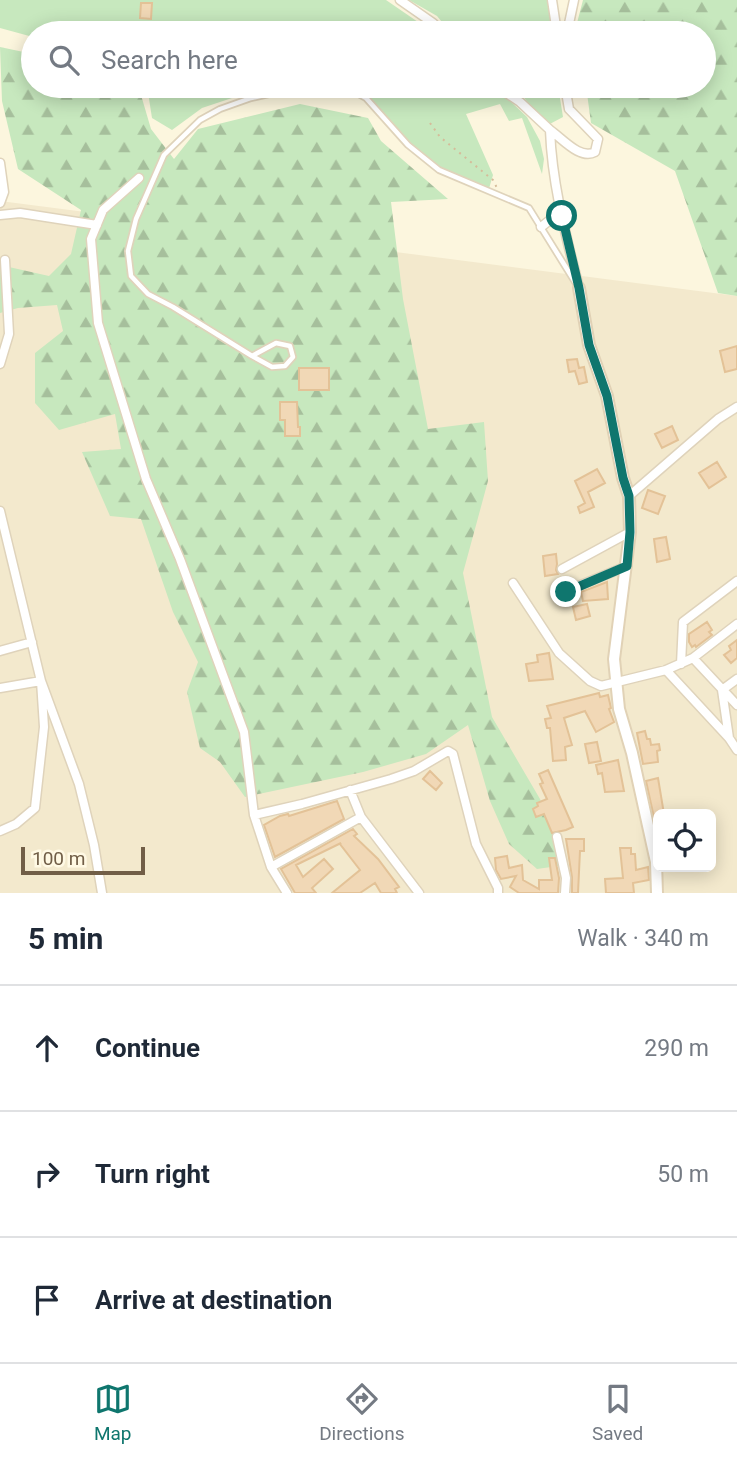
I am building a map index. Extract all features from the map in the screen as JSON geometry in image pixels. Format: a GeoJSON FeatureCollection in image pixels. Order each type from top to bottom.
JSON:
{"type":"FeatureCollection","features":[{"type":"Feature","properties":{"kind":"street"},"geometry":{"type":"LineString","coordinates":[[400,0],[430,21]]}},
{"type":"Feature","properties":{"kind":"street"},"geometry":{"type":"LineString","coordinates":[[552,0],[555,21]]}},
{"type":"Feature","properties":{"kind":"street"},"geometry":{"type":"LineString","coordinates":[[570,21],[574,0]]}},
{"type":"Feature","properties":{"kind":"street"},"geometry":{"type":"LineString","coordinates":[[514,98],[550,130],[582,154],[589,155],[595,152],[598,139],[569,109],[567,98]]}},
{"type":"Feature","properties":{"kind":"street"},"geometry":{"type":"LineString","coordinates":[[550,130],[551,159],[589,345],[607,396],[629,496],[627,566],[614,660],[619,709],[632,753],[656,862],[657,893]]}},
{"type":"Feature","properties":{"kind":"street"},"geometry":{"type":"LineString","coordinates":[[0,163],[4,192],[1,210],[97,225]]}},
{"type":"Feature","properties":{"kind":"street"},"geometry":{"type":"LineString","coordinates":[[139,178],[103,210],[91,239],[98,323],[146,479],[180,559],[244,733],[254,815],[271,867],[287,893]]}},
{"type":"Feature","properties":{"kind":"street"},"geometry":{"type":"LineString","coordinates":[[541,227],[562,216]]}},
{"type":"Feature","properties":{"kind":"street"},"geometry":{"type":"LineString","coordinates":[[0,364],[9,334],[5,260]]}},
{"type":"Feature","properties":{"kind":"street"},"geometry":{"type":"LineString","coordinates":[[629,496],[719,419],[737,407]]}},
{"type":"Feature","properties":{"kind":"street"},"geometry":{"type":"LineString","coordinates":[[0,511],[41,681],[79,784],[102,893]]}},
{"type":"Feature","properties":{"kind":"street"},"geometry":{"type":"LineString","coordinates":[[562,569],[630,532]]}},
{"type":"Feature","properties":{"kind":"street"},"geometry":{"type":"LineString","coordinates":[[566,592],[627,566]]}},
{"type":"Feature","properties":{"kind":"street"},"geometry":{"type":"LineString","coordinates":[[681,664],[682,622],[737,581]]}},
{"type":"Feature","properties":{"kind":"street"},"geometry":{"type":"LineString","coordinates":[[513,583],[559,653],[590,681],[601,686],[681,664],[737,624]]}},
{"type":"Feature","properties":{"kind":"street"},"geometry":{"type":"LineString","coordinates":[[0,650],[32,642]]}},
{"type":"Feature","properties":{"kind":"street"},"geometry":{"type":"LineString","coordinates":[[693,658],[737,705]]}},
{"type":"Feature","properties":{"kind":"street"},"geometry":{"type":"LineString","coordinates":[[666,670],[737,750]]}},
{"type":"Feature","properties":{"kind":"street"},"geometry":{"type":"LineString","coordinates":[[722,690],[737,679]]}},
{"type":"Feature","properties":{"kind":"street"},"geometry":{"type":"LineString","coordinates":[[0,688],[41,681]]}},
{"type":"Feature","properties":{"kind":"street"},"geometry":{"type":"LineString","coordinates":[[0,831],[16,824],[35,808],[44,727],[41,681]]}},
{"type":"Feature","properties":{"kind":"street"},"geometry":{"type":"LineString","coordinates":[[722,690],[729,738]]}},
{"type":"Feature","properties":{"kind":"street"},"geometry":{"type":"LineString","coordinates":[[254,815],[302,804],[414,771],[448,751],[453,754],[476,844],[498,893]]}},
{"type":"Feature","properties":{"kind":"street"},"geometry":{"type":"LineString","coordinates":[[350,790],[361,817],[419,893]]}},
{"type":"Feature","properties":{"kind":"street"},"geometry":{"type":"LineString","coordinates":[[271,867],[361,817]]}},
{"type":"Feature","properties":{"kind":"street"},"geometry":{"type":"LineString","coordinates":[[557,838],[566,878],[565,893]]}},
{"type":"Feature","properties":{"kind":"lane"},"geometry":{"type":"LineString","coordinates":[[251,98],[219,109],[200,120],[164,155],[136,219],[128,251],[131,276],[148,295],[173,307],[252,356],[272,367],[285,366],[293,357],[290,346],[276,343],[252,356]]}},
{"type":"Feature","properties":{"kind":"lane"},"geometry":{"type":"LineString","coordinates":[[366,98],[408,145],[439,170],[529,208],[579,288]]}},
{"type":"Feature","properties":{"kind":"path"},"geometry":{"type":"LineString","coordinates":[[430,123],[440,137],[493,180],[500,195]]}},
{"type":"Feature","properties":{"kind":"shaded area"},"geometry":{"type":"Polygon","coordinates":[[[0,201],[737,296],[737,893],[0,893],[0,201]]]}},
{"type":"Feature","properties":{"kind":"green space"},"geometry":{"type":"Polygon","coordinates":[[[0,0],[386,0],[417,21],[21,21],[21,34],[0,28],[0,0]]]}},
{"type":"Feature","properties":{"kind":"green space"},"geometry":{"type":"Polygon","coordinates":[[[409,0],[549,0],[552,21],[441,21],[409,0]]]}},
{"type":"Feature","properties":{"kind":"green space"},"geometry":{"type":"Polygon","coordinates":[[[583,0],[737,0],[737,296],[718,293],[675,171],[591,123],[588,98],[716,98],[716,21],[578,21],[583,0]]]}},
{"type":"Feature","properties":{"kind":"green space"},"geometry":{"type":"Polygon","coordinates":[[[0,47],[21,51],[21,98],[142,98],[151,129],[174,159],[198,129],[300,104],[368,118],[381,141],[448,199],[391,202],[403,299],[428,429],[484,422],[488,481],[463,573],[492,717],[540,799],[565,865],[537,869],[509,844],[490,801],[468,725],[426,754],[363,772],[245,797],[220,762],[200,748],[187,692],[198,662],[173,612],[141,519],[110,516],[82,452],[121,449],[115,414],[59,430],[35,403],[35,353],[63,331],[57,305],[18,308],[0,313],[0,265],[49,276],[71,254],[81,210],[18,169],[2,101],[0,47]]]}},
{"type":"Feature","properties":{"kind":"green space"},"geometry":{"type":"Polygon","coordinates":[[[149,98],[232,98],[202,108],[172,130],[152,118],[149,98]]]}},
{"type":"Feature","properties":{"kind":"green space"},"geometry":{"type":"Polygon","coordinates":[[[368,98],[506,98],[527,117],[540,141],[544,159],[542,174],[522,118],[509,121],[500,104],[466,114],[493,175],[488,192],[450,177],[396,135],[376,105],[368,98]]]}},
{"type":"Feature","properties":{"kind":"green space"},"geometry":{"type":"Polygon","coordinates":[[[524,98],[560,98],[563,117],[546,126],[524,98]]]}},
{"type":"Feature","properties":{"kind":"building"},"geometry":{"type":"Polygon","coordinates":[[[141,3],[152,3],[151,19],[140,18],[141,3]]]}},
{"type":"Feature","properties":{"kind":"building"},"geometry":{"type":"Polygon","coordinates":[[[737,346],[737,369],[725,372],[720,351],[737,346]]]}},
{"type":"Feature","properties":{"kind":"building"},"geometry":{"type":"Polygon","coordinates":[[[577,359],[579,368],[584,367],[587,382],[579,384],[575,371],[569,372],[567,360],[577,359]]]}},
{"type":"Feature","properties":{"kind":"building"},"geometry":{"type":"Polygon","coordinates":[[[299,368],[329,368],[329,390],[299,390],[299,368]]]}},
{"type":"Feature","properties":{"kind":"building"},"geometry":{"type":"Polygon","coordinates":[[[280,402],[297,402],[300,436],[285,436],[285,420],[280,420],[280,402]]]}},
{"type":"Feature","properties":{"kind":"building"},"geometry":{"type":"Polygon","coordinates":[[[672,426],[678,440],[662,448],[655,434],[672,426]]]}},
{"type":"Feature","properties":{"kind":"building"},"geometry":{"type":"Polygon","coordinates":[[[717,462],[726,477],[709,488],[699,473],[717,462]]]}},
{"type":"Feature","properties":{"kind":"building"},"geometry":{"type":"Polygon","coordinates":[[[597,469],[605,483],[588,492],[594,507],[580,513],[578,507],[585,503],[575,481],[597,469]]]}},
{"type":"Feature","properties":{"kind":"building"},"geometry":{"type":"Polygon","coordinates":[[[648,490],[665,496],[658,514],[642,508],[648,490]]]}},
{"type":"Feature","properties":{"kind":"building"},"geometry":{"type":"Polygon","coordinates":[[[666,537],[670,559],[657,562],[654,539],[666,537]]]}},
{"type":"Feature","properties":{"kind":"building"},"geometry":{"type":"Polygon","coordinates":[[[556,554],[558,574],[545,576],[543,556],[556,554]]]}},
{"type":"Feature","properties":{"kind":"building"},"geometry":{"type":"Polygon","coordinates":[[[607,582],[608,599],[583,601],[581,592],[607,582]]]}},
{"type":"Feature","properties":{"kind":"building"},"geometry":{"type":"Polygon","coordinates":[[[587,604],[590,616],[576,620],[573,607],[587,604]]]}},
{"type":"Feature","properties":{"kind":"building"},"geometry":{"type":"Polygon","coordinates":[[[707,622],[712,635],[692,647],[689,634],[707,622]]]}},
{"type":"Feature","properties":{"kind":"building"},"geometry":{"type":"Polygon","coordinates":[[[737,640],[737,658],[731,663],[724,655],[731,650],[729,646],[737,640]]]}},
{"type":"Feature","properties":{"kind":"building"},"geometry":{"type":"Polygon","coordinates":[[[549,653],[553,679],[529,681],[526,664],[538,662],[537,655],[549,653]]]}},
{"type":"Feature","properties":{"kind":"building"},"geometry":{"type":"Polygon","coordinates":[[[599,693],[600,697],[608,695],[614,722],[596,732],[585,711],[564,718],[572,745],[565,747],[566,760],[553,761],[550,728],[547,728],[545,719],[551,718],[547,706],[599,693]]]}},
{"type":"Feature","properties":{"kind":"building"},"geometry":{"type":"Polygon","coordinates":[[[645,731],[651,745],[659,744],[658,762],[643,764],[637,733],[645,731]]]}},
{"type":"Feature","properties":{"kind":"building"},"geometry":{"type":"Polygon","coordinates":[[[597,742],[601,761],[589,763],[585,744],[597,742]]]}},
{"type":"Feature","properties":{"kind":"building"},"geometry":{"type":"Polygon","coordinates":[[[618,760],[624,791],[605,792],[602,773],[598,774],[596,765],[618,760]]]}},
{"type":"Feature","properties":{"kind":"building"},"geometry":{"type":"Polygon","coordinates":[[[548,770],[573,827],[552,833],[544,814],[536,817],[533,809],[538,806],[537,803],[547,799],[539,774],[548,770]]]}},
{"type":"Feature","properties":{"kind":"building"},"geometry":{"type":"Polygon","coordinates":[[[430,771],[442,783],[436,790],[423,779],[430,771]]]}},
{"type":"Feature","properties":{"kind":"building"},"geometry":{"type":"Polygon","coordinates":[[[658,778],[663,809],[653,809],[653,813],[646,781],[658,778]]]}},
{"type":"Feature","properties":{"kind":"building"},"geometry":{"type":"Polygon","coordinates":[[[337,801],[344,819],[275,857],[264,825],[280,816],[289,816],[337,801]]]}},
{"type":"Feature","properties":{"kind":"building"},"geometry":{"type":"Polygon","coordinates":[[[353,829],[357,834],[354,836],[378,859],[399,887],[395,889],[397,893],[381,893],[375,883],[360,893],[332,893],[360,870],[341,843],[296,865],[303,877],[324,859],[333,869],[312,888],[316,893],[295,893],[281,869],[353,829]]]}},
{"type":"Feature","properties":{"kind":"building"},"geometry":{"type":"Polygon","coordinates":[[[566,839],[584,839],[584,851],[580,851],[578,893],[572,893],[566,839]]]}},
{"type":"Feature","properties":{"kind":"building"},"geometry":{"type":"Polygon","coordinates":[[[620,848],[631,848],[631,854],[635,854],[636,870],[648,867],[649,880],[633,883],[634,893],[606,893],[605,879],[623,878],[620,848]]]}},
{"type":"Feature","properties":{"kind":"building"},"geometry":{"type":"Polygon","coordinates":[[[507,856],[509,868],[522,865],[523,880],[539,889],[539,880],[552,880],[549,858],[555,858],[559,878],[558,893],[519,893],[510,887],[516,876],[501,879],[496,870],[495,858],[507,856]]]}},
{"type":"Feature","properties":{"kind":"route"},"geometry":{"type":"LineString","coordinates":[[562,216],[589,345],[607,396],[629,496],[630,532],[627,566],[566,592]]}}]}
